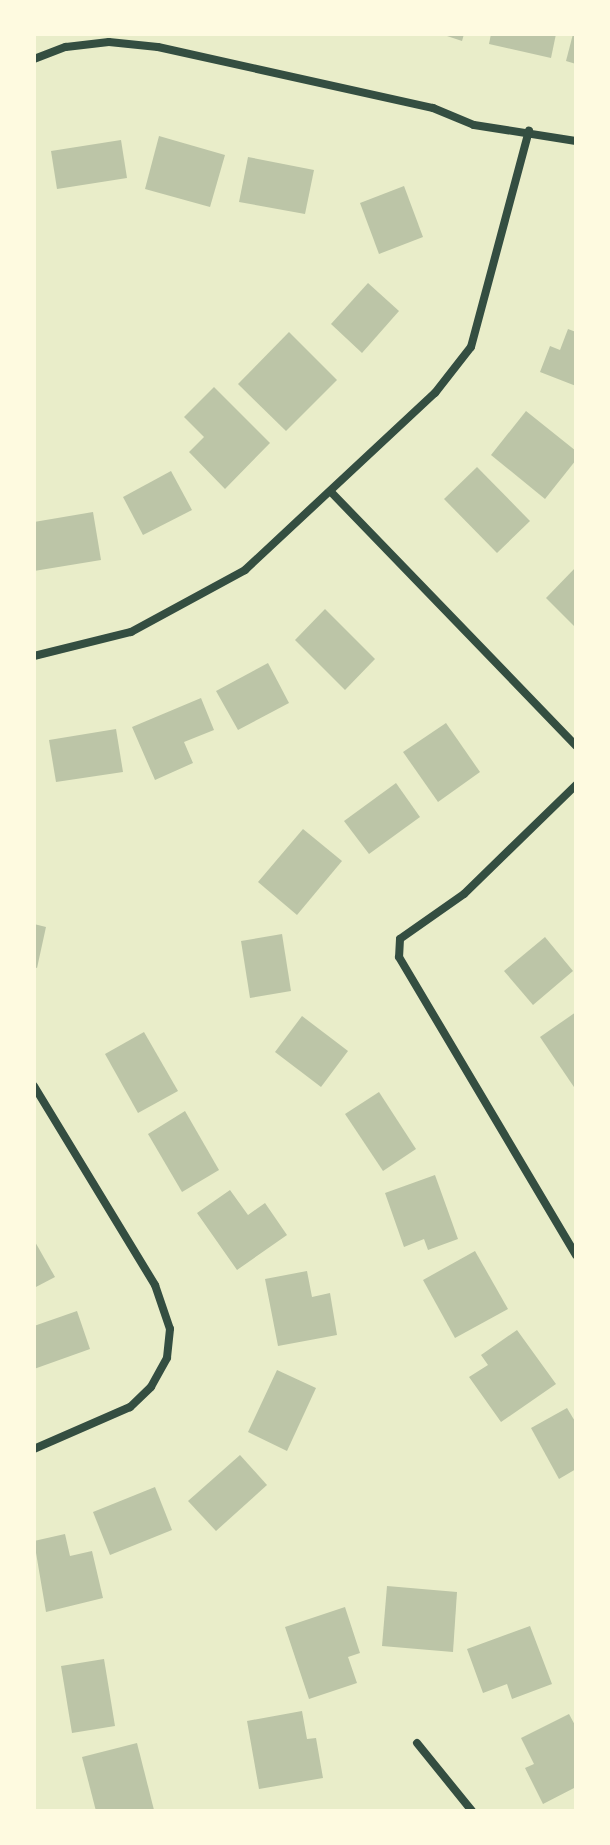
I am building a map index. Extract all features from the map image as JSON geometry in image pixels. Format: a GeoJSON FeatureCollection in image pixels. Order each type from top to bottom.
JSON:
{"type":"FeatureCollection","features":[{"type":"Feature","properties":{"kind":"street"},"geometry":{"type":"LineString","coordinates":[[34,59],[66,47],[109,42],[158,47],[433,108],[474,125],[529,131],[576,141]]}},
{"type":"Feature","properties":{"kind":"street"},"geometry":{"type":"LineString","coordinates":[[34,656],[160,620],[245,570],[435,393],[471,347],[529,131]]}},
{"type":"Feature","properties":{"kind":"street"},"geometry":{"type":"LineString","coordinates":[[331,492],[576,746]]}},
{"type":"Feature","properties":{"kind":"street"},"geometry":{"type":"LineString","coordinates":[[576,785],[464,894],[400,939],[399,957],[576,1255]]}},
{"type":"Feature","properties":{"kind":"street"},"geometry":{"type":"LineString","coordinates":[[34,1086],[155,1285],[170,1329],[167,1358],[151,1387],[130,1407],[34,1449]]}},
{"type":"Feature","properties":{"kind":"street"},"geometry":{"type":"LineString","coordinates":[[417,1743],[472,1811]]}},
{"type":"Feature","properties":{"kind":"building"},"geometry":{"type":"Polygon","coordinates":[[[441,34],[464,34],[462,41],[441,34]]]}},
{"type":"Feature","properties":{"kind":"building"},"geometry":{"type":"Polygon","coordinates":[[[491,34],[556,34],[551,58],[489,44],[491,34]]]}},
{"type":"Feature","properties":{"kind":"building"},"geometry":{"type":"Polygon","coordinates":[[[573,34],[576,34],[576,64],[566,61],[573,34]]]}},
{"type":"Feature","properties":{"kind":"building"},"geometry":{"type":"Polygon","coordinates":[[[159,136],[225,155],[210,207],[145,189],[159,136]]]}},
{"type":"Feature","properties":{"kind":"building"},"geometry":{"type":"Polygon","coordinates":[[[121,140],[127,178],[57,189],[51,151],[121,140]]]}},
{"type":"Feature","properties":{"kind":"building"},"geometry":{"type":"Polygon","coordinates":[[[248,157],[314,170],[305,214],[239,202],[248,157]]]}},
{"type":"Feature","properties":{"kind":"building"},"geometry":{"type":"Polygon","coordinates":[[[404,186],[423,237],[379,254],[360,203],[404,186]]]}},
{"type":"Feature","properties":{"kind":"building"},"geometry":{"type":"Polygon","coordinates":[[[368,283],[399,311],[362,353],[331,324],[368,283]]]}},
{"type":"Feature","properties":{"kind":"building"},"geometry":{"type":"Polygon","coordinates":[[[568,329],[576,332],[576,386],[540,372],[550,346],[560,350],[568,329]]]}},
{"type":"Feature","properties":{"kind":"building"},"geometry":{"type":"Polygon","coordinates":[[[289,332],[337,380],[286,431],[238,384],[289,332]]]}},
{"type":"Feature","properties":{"kind":"building"},"geometry":{"type":"Polygon","coordinates":[[[214,387],[270,443],[225,489],[189,452],[204,437],[184,417],[214,387]]]}},
{"type":"Feature","properties":{"kind":"building"},"geometry":{"type":"Polygon","coordinates":[[[526,411],[576,451],[576,460],[545,499],[491,455],[526,411]]]}},
{"type":"Feature","properties":{"kind":"building"},"geometry":{"type":"Polygon","coordinates":[[[477,467],[530,521],[497,553],[444,499],[477,467]]]}},
{"type":"Feature","properties":{"kind":"building"},"geometry":{"type":"Polygon","coordinates":[[[171,471],[192,510],[143,535],[123,497],[171,471]]]}},
{"type":"Feature","properties":{"kind":"building"},"geometry":{"type":"Polygon","coordinates":[[[93,512],[101,560],[34,571],[34,522],[93,512]]]}},
{"type":"Feature","properties":{"kind":"building"},"geometry":{"type":"Polygon","coordinates":[[[576,567],[576,628],[546,598],[576,567]]]}},
{"type":"Feature","properties":{"kind":"building"},"geometry":{"type":"Polygon","coordinates":[[[325,609],[375,659],[345,690],[295,640],[325,609]]]}},
{"type":"Feature","properties":{"kind":"building"},"geometry":{"type":"Polygon","coordinates":[[[268,663],[289,703],[238,730],[216,691],[268,663]]]}},
{"type":"Feature","properties":{"kind":"building"},"geometry":{"type":"Polygon","coordinates":[[[201,698],[214,730],[184,742],[193,763],[155,780],[132,727],[201,698]]]}},
{"type":"Feature","properties":{"kind":"building"},"geometry":{"type":"Polygon","coordinates":[[[446,723],[480,772],[438,802],[403,752],[446,723]]]}},
{"type":"Feature","properties":{"kind":"building"},"geometry":{"type":"Polygon","coordinates":[[[116,729],[123,772],[56,782],[49,740],[116,729]]]}},
{"type":"Feature","properties":{"kind":"building"},"geometry":{"type":"Polygon","coordinates":[[[396,783],[420,817],[369,854],[344,821],[396,783]]]}},
{"type":"Feature","properties":{"kind":"building"},"geometry":{"type":"Polygon","coordinates":[[[303,829],[342,861],[297,915],[258,882],[303,829]]]}},
{"type":"Feature","properties":{"kind":"building"},"geometry":{"type":"Polygon","coordinates":[[[34,924],[46,927],[37,968],[34,967],[34,924]]]}},
{"type":"Feature","properties":{"kind":"building"},"geometry":{"type":"Polygon","coordinates":[[[282,934],[291,991],[250,998],[241,941],[282,934]]]}},
{"type":"Feature","properties":{"kind":"building"},"geometry":{"type":"Polygon","coordinates":[[[545,937],[573,971],[533,1005],[504,971],[545,937]]]}},
{"type":"Feature","properties":{"kind":"building"},"geometry":{"type":"Polygon","coordinates":[[[576,1012],[576,1090],[540,1037],[576,1012]]]}},
{"type":"Feature","properties":{"kind":"building"},"geometry":{"type":"Polygon","coordinates":[[[302,1016],[348,1051],[321,1087],[275,1052],[302,1016]]]}},
{"type":"Feature","properties":{"kind":"building"},"geometry":{"type":"Polygon","coordinates":[[[144,1032],[178,1091],[138,1113],[105,1054],[144,1032]]]}},
{"type":"Feature","properties":{"kind":"building"},"geometry":{"type":"Polygon","coordinates":[[[379,1092],[416,1149],[383,1171],[345,1114],[379,1092]]]}},
{"type":"Feature","properties":{"kind":"building"},"geometry":{"type":"Polygon","coordinates":[[[185,1111],[219,1170],[182,1192],[148,1134],[185,1111]]]}},
{"type":"Feature","properties":{"kind":"building"},"geometry":{"type":"Polygon","coordinates":[[[435,1175],[458,1239],[428,1250],[424,1239],[404,1247],[385,1193],[435,1175]]]}},
{"type":"Feature","properties":{"kind":"building"},"geometry":{"type":"Polygon","coordinates":[[[230,1190],[248,1215],[265,1203],[287,1235],[237,1270],[197,1213],[230,1190]]]}},
{"type":"Feature","properties":{"kind":"building"},"geometry":{"type":"Polygon","coordinates":[[[34,1240],[55,1277],[34,1288],[34,1240]]]}},
{"type":"Feature","properties":{"kind":"building"},"geometry":{"type":"Polygon","coordinates":[[[475,1251],[508,1309],[455,1338],[423,1280],[475,1251]]]}},
{"type":"Feature","properties":{"kind":"building"},"geometry":{"type":"Polygon","coordinates":[[[307,1271],[312,1297],[330,1293],[337,1335],[278,1346],[265,1279],[307,1271]]]}},
{"type":"Feature","properties":{"kind":"building"},"geometry":{"type":"Polygon","coordinates":[[[77,1311],[90,1349],[34,1369],[34,1326],[77,1311]]]}},
{"type":"Feature","properties":{"kind":"building"},"geometry":{"type":"Polygon","coordinates":[[[517,1330],[556,1384],[501,1422],[469,1377],[488,1365],[481,1355],[517,1330]]]}},
{"type":"Feature","properties":{"kind":"building"},"geometry":{"type":"Polygon","coordinates":[[[277,1370],[316,1388],[287,1451],[248,1432],[277,1370]]]}},
{"type":"Feature","properties":{"kind":"building"},"geometry":{"type":"Polygon","coordinates":[[[567,1408],[576,1423],[576,1469],[559,1479],[531,1428],[567,1408]]]}},
{"type":"Feature","properties":{"kind":"building"},"geometry":{"type":"Polygon","coordinates":[[[240,1455],[267,1485],[216,1531],[188,1501],[240,1455]]]}},
{"type":"Feature","properties":{"kind":"building"},"geometry":{"type":"Polygon","coordinates":[[[155,1487],[172,1530],[110,1555],[93,1512],[155,1487]]]}},
{"type":"Feature","properties":{"kind":"building"},"geometry":{"type":"Polygon","coordinates":[[[65,1534],[70,1556],[92,1551],[103,1598],[46,1612],[34,1541],[65,1534]]]}},
{"type":"Feature","properties":{"kind":"building"},"geometry":{"type":"Polygon","coordinates":[[[387,1586],[457,1592],[453,1652],[382,1646],[387,1586]]]}},
{"type":"Feature","properties":{"kind":"building"},"geometry":{"type":"Polygon","coordinates":[[[345,1607],[360,1653],[348,1657],[357,1683],[309,1699],[285,1627],[345,1607]]]}},
{"type":"Feature","properties":{"kind":"building"},"geometry":{"type":"Polygon","coordinates":[[[530,1626],[552,1684],[512,1699],[507,1684],[483,1693],[467,1649],[530,1626]]]}},
{"type":"Feature","properties":{"kind":"building"},"geometry":{"type":"Polygon","coordinates":[[[104,1659],[115,1726],[72,1733],[61,1666],[104,1659]]]}},
{"type":"Feature","properties":{"kind":"building"},"geometry":{"type":"Polygon","coordinates":[[[302,1711],[307,1739],[316,1738],[323,1778],[259,1789],[247,1721],[302,1711]]]}},
{"type":"Feature","properties":{"kind":"building"},"geometry":{"type":"Polygon","coordinates":[[[569,1714],[576,1727],[576,1787],[543,1804],[525,1768],[534,1764],[521,1738],[569,1714]]]}},
{"type":"Feature","properties":{"kind":"building"},"geometry":{"type":"Polygon","coordinates":[[[137,1743],[154,1810],[96,1811],[82,1757],[137,1743]]]}}]}
